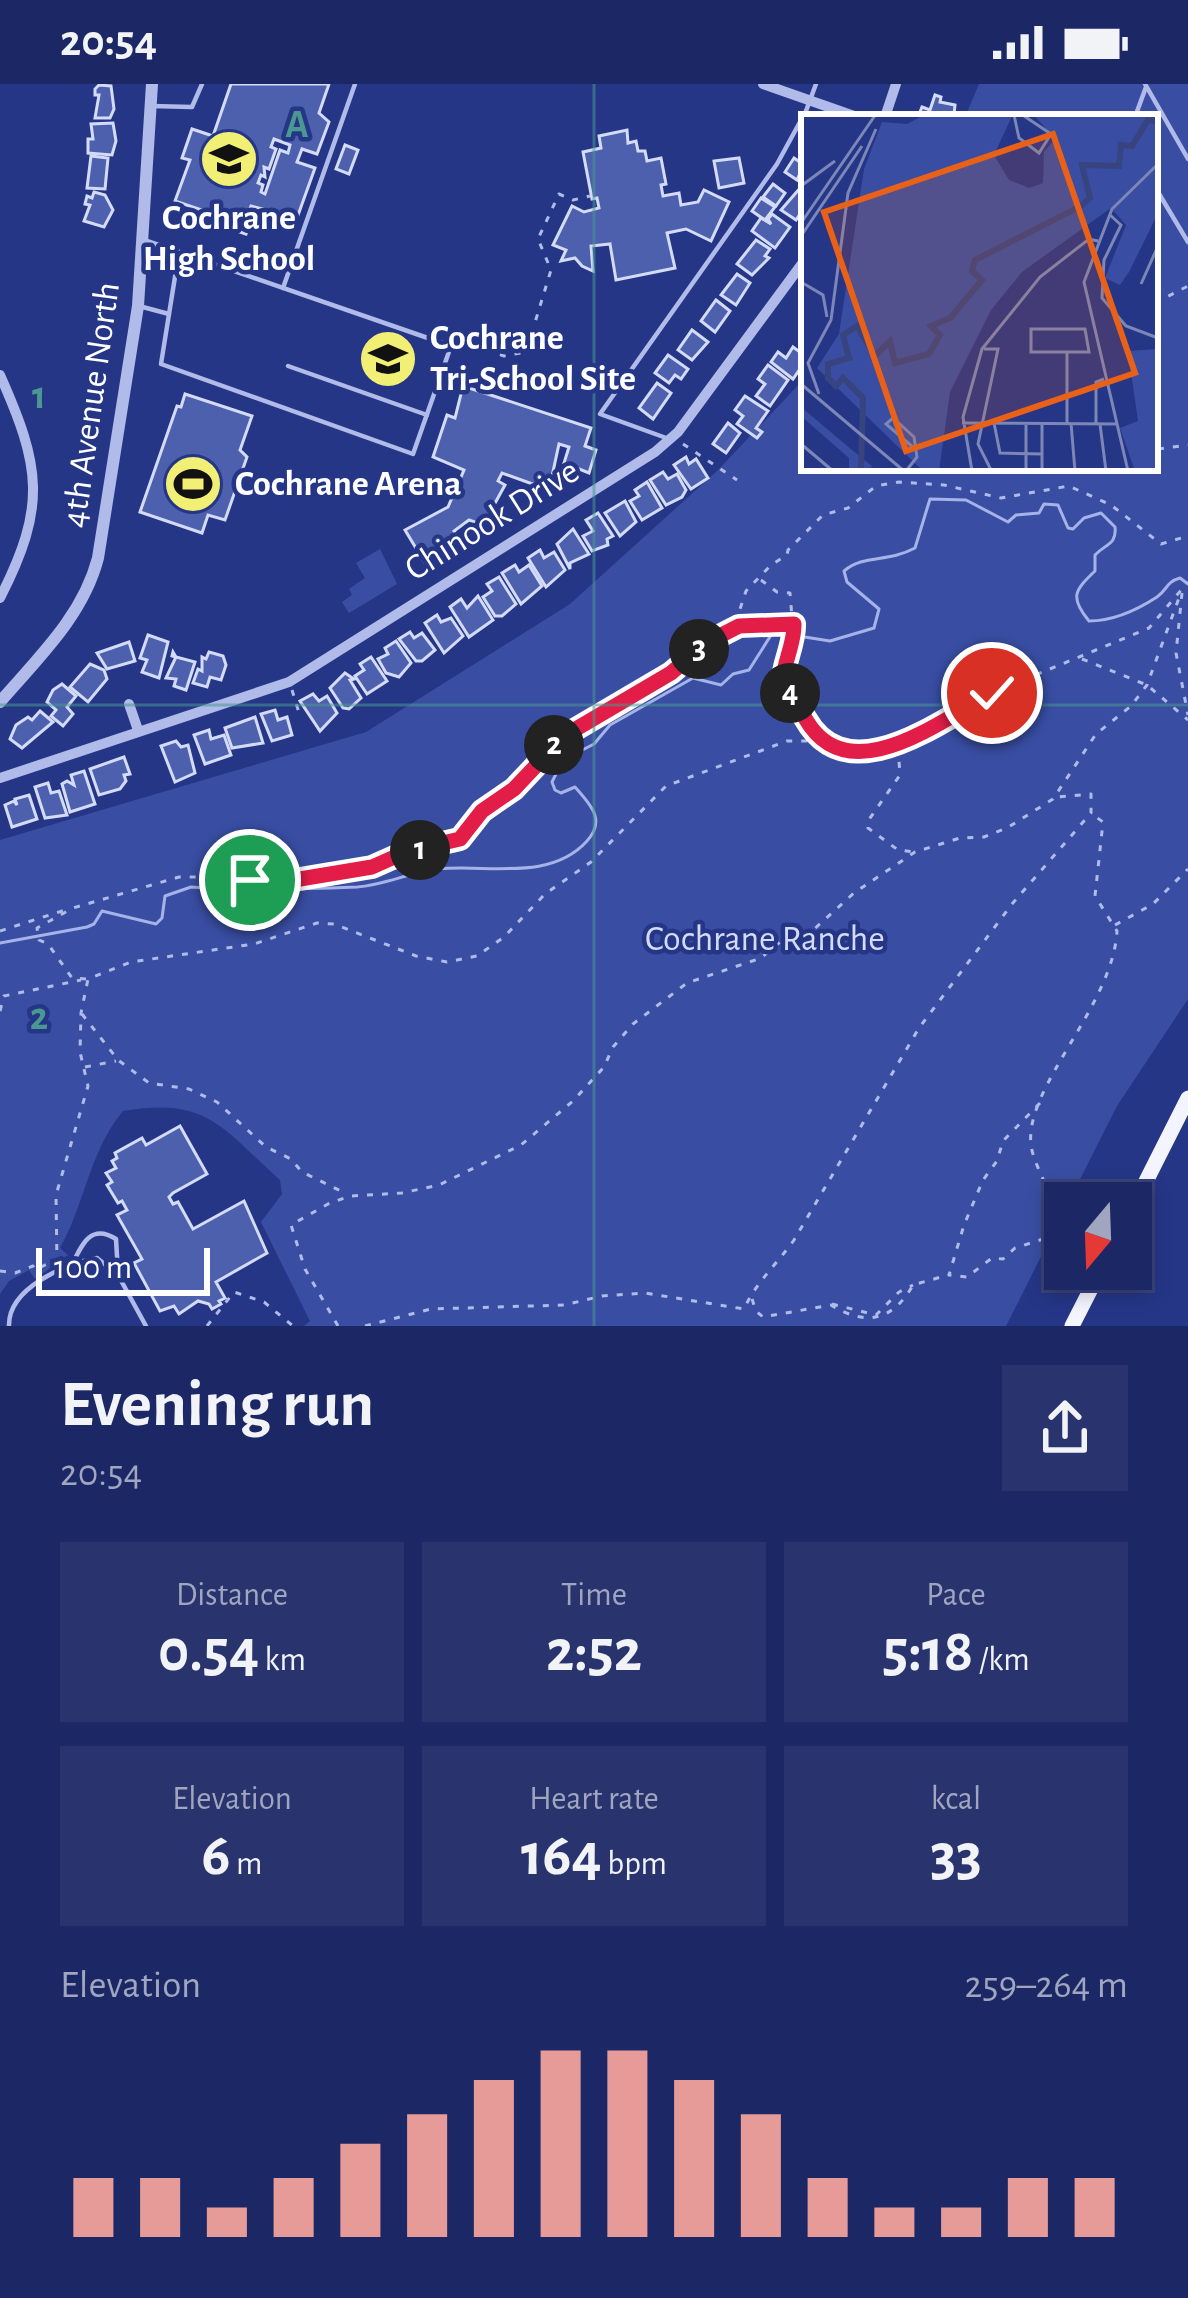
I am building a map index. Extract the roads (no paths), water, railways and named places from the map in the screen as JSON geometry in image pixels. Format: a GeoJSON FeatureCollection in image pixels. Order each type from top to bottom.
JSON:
{"type":"FeatureCollection","features":[{"type":"Feature","properties":{"kind":"main road"},"geometry":{"type":"LineString","coordinates":[[1145,1182],[1188,1098]]}},
{"type":"Feature","properties":{"kind":"main road"},"geometry":{"type":"LineString","coordinates":[[1072,1326],[1090,1290]]}},
{"type":"Feature","properties":{"kind":"street","name":"4th Avenue North"},"geometry":{"type":"LineString","coordinates":[[0,702],[72,617],[91,584],[138,306],[152,84]]}},
{"type":"Feature","properties":{"kind":"street"},"geometry":{"type":"LineString","coordinates":[[763,84],[848,114]]}},
{"type":"Feature","properties":{"kind":"street"},"geometry":{"type":"LineString","coordinates":[[886,114],[896,84]]}},
{"type":"Feature","properties":{"kind":"street","name":"Chinook Drive"},"geometry":{"type":"LineString","coordinates":[[0,778],[299,677],[676,441],[801,265]]}},
{"type":"Feature","properties":{"kind":"street"},"geometry":{"type":"LineString","coordinates":[[0,374],[28,441],[35,485],[30,524],[0,598]]}},
{"type":"Feature","properties":{"kind":"street"},"geometry":{"type":"LineString","coordinates":[[129,704],[138,730]]}},
{"type":"Feature","properties":{"kind":"lane"},"geometry":{"type":"LineString","coordinates":[[150,106],[190,108],[202,84]]}},
{"type":"Feature","properties":{"kind":"lane"},"geometry":{"type":"LineString","coordinates":[[283,289],[355,84]]}},
{"type":"Feature","properties":{"kind":"lane"},"geometry":{"type":"LineString","coordinates":[[803,114],[816,84]]}},
{"type":"Feature","properties":{"kind":"lane"},"geometry":{"type":"LineString","coordinates":[[1145,86],[1188,159]]}},
{"type":"Feature","properties":{"kind":"lane"},"geometry":{"type":"LineString","coordinates":[[676,441],[600,414],[777,164],[801,118]]}},
{"type":"Feature","properties":{"kind":"lane"},"geometry":{"type":"LineString","coordinates":[[1158,192],[1188,242]]}},
{"type":"Feature","properties":{"kind":"lane"},"geometry":{"type":"LineString","coordinates":[[143,240],[179,252],[283,289],[451,346],[413,454],[161,364],[179,252]]}},
{"type":"Feature","properties":{"kind":"lane"},"geometry":{"type":"LineString","coordinates":[[138,306],[169,314]]}},
{"type":"Feature","properties":{"kind":"lane"},"geometry":{"type":"LineString","coordinates":[[288,366],[427,415]]}},
{"type":"Feature","properties":{"kind":"lane"},"geometry":{"type":"LineString","coordinates":[[70,1269],[85,1239],[94,1232],[105,1232],[116,1239],[118,1276]]}},
{"type":"Feature","properties":{"kind":"lane"},"geometry":{"type":"LineString","coordinates":[[10,1326],[9,1311],[20,1294],[97,1258],[118,1276],[146,1326]]}},
{"type":"Feature","properties":{"kind":"waterway"},"geometry":{"type":"LineString","coordinates":[[0,943],[87,927],[102,911],[156,924],[162,918],[165,896],[191,887],[357,887],[438,869],[537,867],[572,854],[593,833],[596,819],[575,787],[561,793],[555,790],[552,782],[563,760],[594,744],[610,725],[693,678],[721,685],[733,674],[749,670],[773,632],[830,641],[874,628],[879,609],[847,582],[844,571],[860,562],[915,548],[930,499],[966,500],[1008,522],[1016,515],[1039,513],[1044,504],[1058,505],[1068,528],[1073,529],[1084,518],[1101,513],[1115,533],[1095,555],[1095,571],[1077,594],[1089,621],[1133,610],[1180,578],[1188,584]]}},
{"type":"Feature","properties":{"kind":"place","name":"Cochrane High School"},"geometry":{"type":"Point","coordinates":[229,159]}},
{"type":"Feature","properties":{"kind":"place","name":"Cochrane Tri-School Site"},"geometry":{"type":"Point","coordinates":[388,359]}},
{"type":"Feature","properties":{"kind":"place","name":"Cochrane Arena"},"geometry":{"type":"Point","coordinates":[193,484]}},
{"type":"Feature","properties":{"kind":"park label","name":"Cochrane Ranche"},"geometry":{"type":"Point","coordinates":[765,939]}}]}
